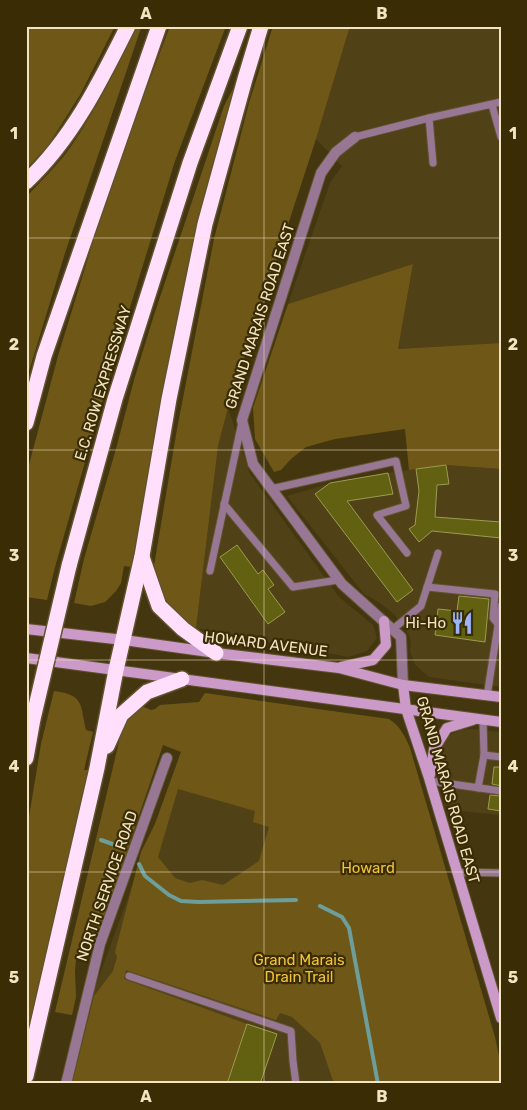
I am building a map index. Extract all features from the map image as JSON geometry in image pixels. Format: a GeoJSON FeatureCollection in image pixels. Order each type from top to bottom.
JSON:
{"type":"FeatureCollection","features":[{"type":"Feature","properties":{"kind":"highway"},"geometry":{"type":"LineString","coordinates":[[26,182],[39,170],[74,126],[108,67],[128,26]]}},
{"type":"Feature","properties":{"kind":"highway"},"geometry":{"type":"LineString","coordinates":[[26,423],[44,356],[159,26]]}},
{"type":"Feature","properties":{"kind":"highway","name":"E.C. ROW EXPRESSWAY"},"geometry":{"type":"LineString","coordinates":[[26,758],[69,566],[121,380],[190,162],[240,26]]}},
{"type":"Feature","properties":{"kind":"highway"},"geometry":{"type":"LineString","coordinates":[[26,1076],[97,768],[116,670],[142,556],[169,399],[205,224],[244,78],[262,26]]}},
{"type":"Feature","properties":{"kind":"highway"},"geometry":{"type":"LineString","coordinates":[[142,556],[159,606],[183,629],[216,653]]}},
{"type":"Feature","properties":{"kind":"highway"},"geometry":{"type":"LineString","coordinates":[[97,768],[122,715],[147,692],[182,679]]}},
{"type":"Feature","properties":{"kind":"main road"},"geometry":{"type":"LineString","coordinates":[[339,668],[373,660],[386,645],[384,621]]}},
{"type":"Feature","properties":{"kind":"main road","name":"HOWARD AVENUE"},"geometry":{"type":"LineString","coordinates":[[26,629],[339,668],[403,685],[501,697]]}},
{"type":"Feature","properties":{"kind":"main road"},"geometry":{"type":"LineString","coordinates":[[26,658],[501,722]]}},
{"type":"Feature","properties":{"kind":"main road","name":"GRAND MARAIS ROAD EAST"},"geometry":{"type":"LineString","coordinates":[[403,685],[406,710],[498,995],[501,1018]]}},
{"type":"Feature","properties":{"kind":"main road"},"geometry":{"type":"LineString","coordinates":[[430,780],[434,749],[447,728],[479,720]]}},
{"type":"Feature","properties":{"kind":"street","name":"GRAND MARAIS ROAD EAST"},"geometry":{"type":"LineString","coordinates":[[355,137],[336,152],[321,173],[242,420],[253,464],[271,489],[338,580],[401,637],[403,685]]}},
{"type":"Feature","properties":{"kind":"street","name":"NORTH SERVICE ROAD"},"geometry":{"type":"LineString","coordinates":[[66,1084],[100,944],[167,758]]}},
{"type":"Feature","properties":{"kind":"lane"},"geometry":{"type":"LineString","coordinates":[[355,137],[501,102]]}},
{"type":"Feature","properties":{"kind":"lane"},"geometry":{"type":"LineString","coordinates":[[492,104],[501,137]]}},
{"type":"Feature","properties":{"kind":"lane"},"geometry":{"type":"LineString","coordinates":[[430,118],[433,163]]}},
{"type":"Feature","properties":{"kind":"lane"},"geometry":{"type":"LineString","coordinates":[[210,571],[242,420]]}},
{"type":"Feature","properties":{"kind":"lane"},"geometry":{"type":"LineString","coordinates":[[271,489],[396,461],[406,506],[377,515],[407,553]]}},
{"type":"Feature","properties":{"kind":"lane"},"geometry":{"type":"LineString","coordinates":[[224,504],[293,587],[338,580]]}},
{"type":"Feature","properties":{"kind":"lane"},"geometry":{"type":"LineString","coordinates":[[393,629],[421,606],[438,553]]}},
{"type":"Feature","properties":{"kind":"lane"},"geometry":{"type":"LineString","coordinates":[[427,587],[495,594],[493,618],[499,624]]}},
{"type":"Feature","properties":{"kind":"lane"},"geometry":{"type":"LineString","coordinates":[[487,696],[501,606]]}},
{"type":"Feature","properties":{"kind":"lane"},"geometry":{"type":"LineString","coordinates":[[478,788],[484,755],[479,720]]}},
{"type":"Feature","properties":{"kind":"lane"},"geometry":{"type":"LineString","coordinates":[[484,755],[501,757]]}},
{"type":"Feature","properties":{"kind":"lane"},"geometry":{"type":"LineString","coordinates":[[430,780],[501,790]]}},
{"type":"Feature","properties":{"kind":"lane"},"geometry":{"type":"LineString","coordinates":[[457,872],[501,873]]}},
{"type":"Feature","properties":{"kind":"lane"},"geometry":{"type":"LineString","coordinates":[[129,976],[291,1031],[296,1084]]}},
{"type":"Feature","properties":{"kind":"shaded area"},"geometry":{"type":"Polygon","coordinates":[[[350,26],[501,26],[501,343],[398,349],[413,264],[288,304],[330,183],[342,166],[316,139],[350,26]]]}},
{"type":"Feature","properties":{"kind":"shaded area"},"geometry":{"type":"Polygon","coordinates":[[[228,408],[250,474],[339,597],[373,625],[377,638],[367,651],[348,657],[196,628],[218,446],[228,408]]]}},
{"type":"Feature","properties":{"kind":"shaded area"},"geometry":{"type":"Polygon","coordinates":[[[446,465],[501,469],[501,687],[429,677],[422,671],[415,664],[410,652],[411,642],[408,633],[394,614],[364,594],[287,496],[331,483],[446,465]]]}},
{"type":"Feature","properties":{"kind":"shaded area"},"geometry":{"type":"Polygon","coordinates":[[[461,730],[501,732],[501,815],[450,810],[436,760],[439,747],[447,736],[461,730]]]}},
{"type":"Feature","properties":{"kind":"shaded area"},"geometry":{"type":"Polygon","coordinates":[[[181,752],[311,809],[238,998],[292,1017],[320,1043],[334,1084],[72,1084],[96,985],[181,752]]]}},
{"type":"Feature","properties":{"kind":"green space"},"geometry":{"type":"Polygon","coordinates":[[[26,26],[115,26],[80,95],[47,147],[26,169],[26,26]]]}},
{"type":"Feature","properties":{"kind":"green space"},"geometry":{"type":"Polygon","coordinates":[[[170,26],[226,26],[175,161],[119,343],[47,600],[26,597],[26,476],[58,356],[112,180],[170,26]]]}},
{"type":"Feature","properties":{"kind":"green space"},"geometry":{"type":"Polygon","coordinates":[[[273,26],[350,26],[316,139],[228,408],[218,446],[196,628],[175,612],[162,595],[154,566],[177,429],[214,239],[249,103],[273,26]]]}},
{"type":"Feature","properties":{"kind":"green space"},"geometry":{"type":"Polygon","coordinates":[[[136,27],[141,28],[65,253],[26,381],[26,197],[62,159],[72,145],[90,117],[136,27]]]}},
{"type":"Feature","properties":{"kind":"green space"},"geometry":{"type":"Polygon","coordinates":[[[235,85],[197,230],[161,399],[132,567],[124,566],[121,583],[105,602],[91,606],[74,603],[84,559],[154,315],[224,106],[235,85]]]}},
{"type":"Feature","properties":{"kind":"green space"},"geometry":{"type":"Polygon","coordinates":[[[413,264],[398,349],[501,343],[501,469],[446,465],[409,470],[405,429],[335,439],[306,447],[281,470],[274,472],[255,439],[253,408],[288,304],[413,264]]]}},
{"type":"Feature","properties":{"kind":"green space"},"geometry":{"type":"Polygon","coordinates":[[[54,691],[71,695],[76,699],[81,708],[86,730],[93,732],[84,770],[88,770],[26,1041],[26,835],[41,744],[54,691]]]}},
{"type":"Feature","properties":{"kind":"green space"},"geometry":{"type":"Polygon","coordinates":[[[205,693],[389,719],[399,728],[410,748],[495,1037],[501,1066],[501,1084],[334,1084],[320,1043],[292,1017],[280,1013],[276,1020],[126,970],[124,979],[247,1024],[227,1084],[175,1084],[170,1082],[169,1084],[72,1084],[94,996],[113,971],[117,957],[115,952],[141,852],[155,824],[181,752],[163,745],[123,865],[93,946],[84,944],[76,960],[76,997],[72,1015],[55,1012],[122,729],[139,705],[151,710],[160,705],[199,702],[205,693]],[[178,789],[158,857],[175,878],[190,883],[202,880],[223,885],[259,861],[269,827],[253,822],[255,811],[178,789]]]}},
{"type":"Feature","properties":{"kind":"building"},"geometry":{"type":"Polygon","coordinates":[[[446,465],[449,484],[437,485],[435,517],[501,522],[501,538],[432,531],[419,542],[409,529],[415,525],[419,491],[416,469],[446,465]]]}},
{"type":"Feature","properties":{"kind":"building"},"geometry":{"type":"Polygon","coordinates":[[[388,473],[393,494],[347,501],[413,590],[397,602],[315,494],[330,483],[388,473]]]}},
{"type":"Feature","properties":{"kind":"building"},"geometry":{"type":"Polygon","coordinates":[[[237,545],[258,574],[263,570],[274,585],[268,589],[285,612],[268,624],[220,557],[237,545]]]}},
{"type":"Feature","properties":{"kind":"building","name":"Hi-Ho"},"geometry":{"type":"Polygon","coordinates":[[[459,596],[489,599],[485,642],[435,635],[438,609],[457,611],[459,596]]]}},
{"type":"Feature","properties":{"kind":"building"},"geometry":{"type":"Polygon","coordinates":[[[494,767],[501,767],[501,786],[492,784],[494,767]]]}},
{"type":"Feature","properties":{"kind":"building"},"geometry":{"type":"Polygon","coordinates":[[[490,795],[501,796],[501,811],[488,809],[490,795]]]}},
{"type":"Feature","properties":{"kind":"building"},"geometry":{"type":"Polygon","coordinates":[[[247,1024],[277,1034],[260,1084],[227,1084],[247,1024]]]}},
{"type":"Feature","properties":{"kind":"waterway"},"geometry":{"type":"LineString","coordinates":[[101,840],[124,848]]}},
{"type":"Feature","properties":{"kind":"waterway"},"geometry":{"type":"LineString","coordinates":[[139,864],[145,876],[169,895],[181,901],[296,900]]}},
{"type":"Feature","properties":{"kind":"waterway"},"geometry":{"type":"LineString","coordinates":[[320,906],[342,917],[349,928],[378,1084]]}},
{"type":"Feature","properties":{"kind":"place","name":"Hi-Ho"},"geometry":{"type":"Point","coordinates":[462,623]}},
{"type":"Feature","properties":{"kind":"park label","name":"Howard"},"geometry":{"type":"Point","coordinates":[368,868]}},
{"type":"Feature","properties":{"kind":"park label","name":"Grand Marais Drain Trail"},"geometry":{"type":"Point","coordinates":[299,968]}}]}
